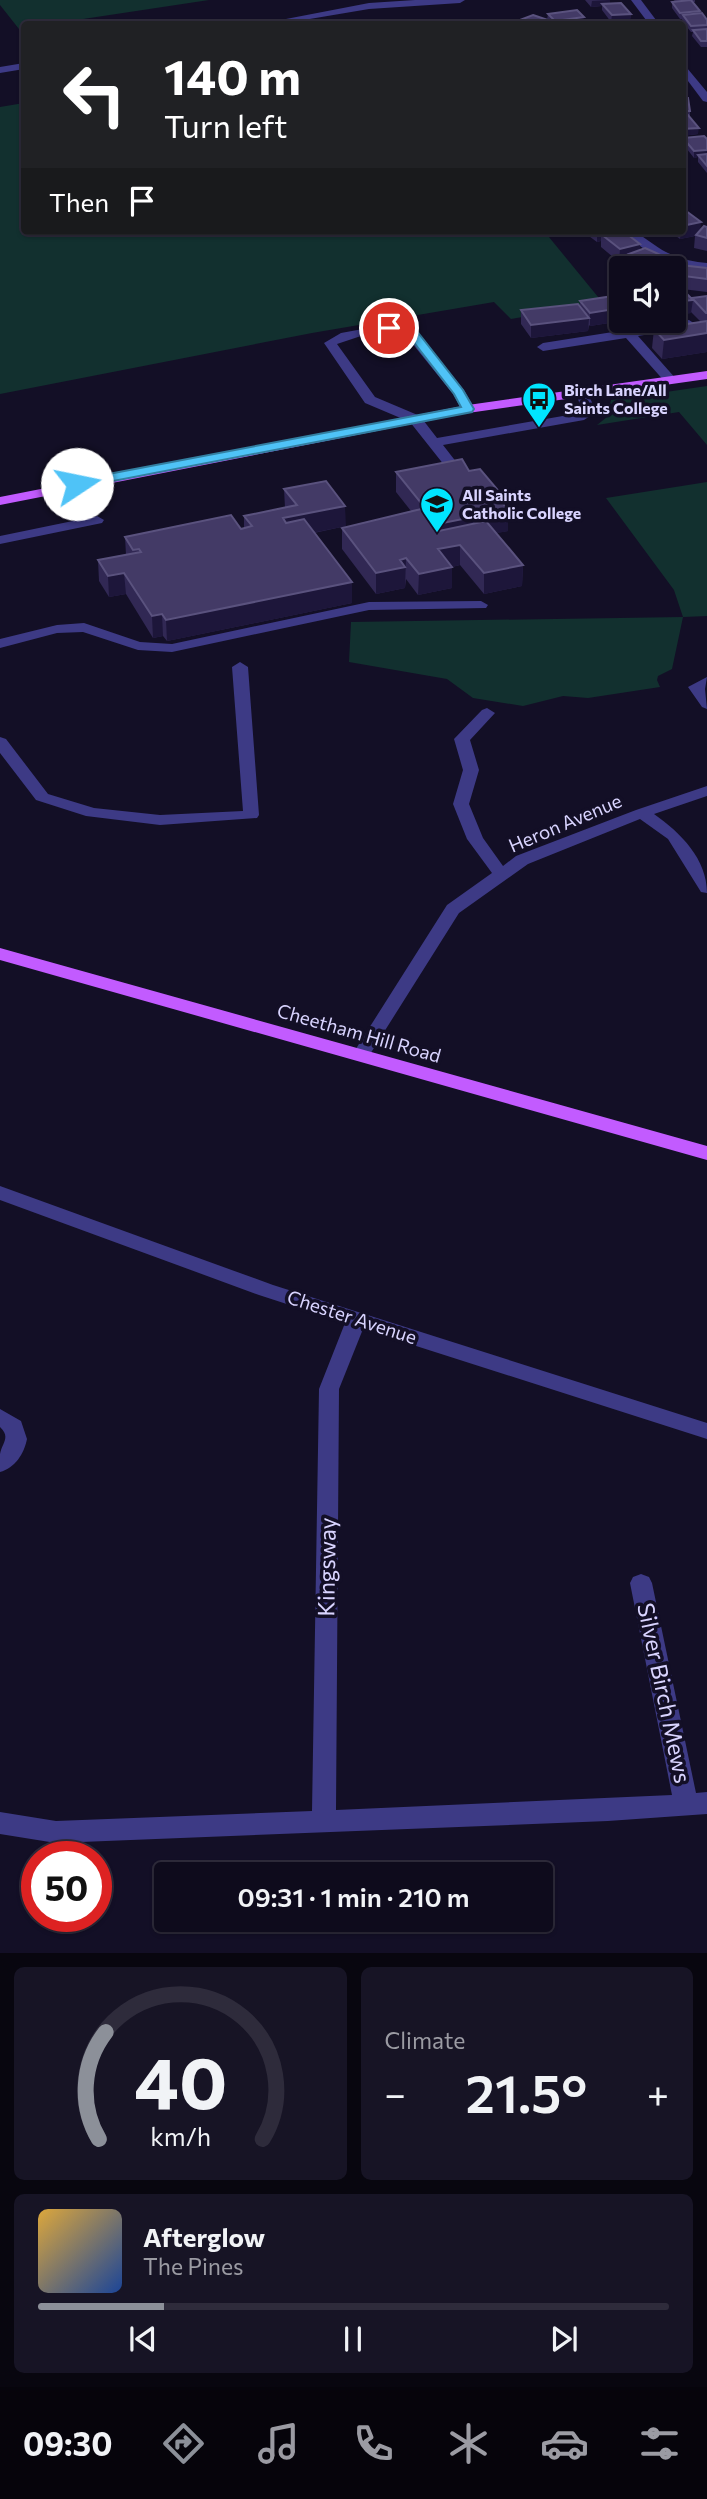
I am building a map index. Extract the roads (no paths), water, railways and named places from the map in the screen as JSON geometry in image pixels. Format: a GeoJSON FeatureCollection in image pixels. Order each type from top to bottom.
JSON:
{"type":"FeatureCollection","features":[{"type":"Feature","properties":{"kind":"main road"},"geometry":{"type":"LineString","coordinates":[[0,500],[468,409],[707,375]]}},
{"type":"Feature","properties":{"kind":"main road","name":"Cheetham Hill Road"},"geometry":{"type":"LineString","coordinates":[[0,954],[707,1153]]}},
{"type":"Feature","properties":{"kind":"street"},"geometry":{"type":"LineString","coordinates":[[282,21],[369,6],[460,0]]}},
{"type":"Feature","properties":{"kind":"street"},"geometry":{"type":"LineString","coordinates":[[636,0],[652,21]]}},
{"type":"Feature","properties":{"kind":"street"},"geometry":{"type":"LineString","coordinates":[[0,70],[21,66]]}},
{"type":"Feature","properties":{"kind":"street"},"geometry":{"type":"LineString","coordinates":[[686,70],[707,99]]}},
{"type":"Feature","properties":{"kind":"street"},"geometry":{"type":"LineString","coordinates":[[634,235],[650,250],[686,265],[707,267]]}},
{"type":"Feature","properties":{"kind":"street"},"geometry":{"type":"LineString","coordinates":[[543,347],[689,324]]}},
{"type":"Feature","properties":{"kind":"street"},"geometry":{"type":"LineString","coordinates":[[457,472],[415,419],[370,400],[354,375],[330,347],[332,340],[389,328],[407,328],[459,393],[468,409]]}},
{"type":"Feature","properties":{"kind":"street"},"geometry":{"type":"LineString","coordinates":[[629,334],[671,380]]}},
{"type":"Feature","properties":{"kind":"street"},"geometry":{"type":"LineString","coordinates":[[434,443],[584,416],[589,412],[582,393]]}},
{"type":"Feature","properties":{"kind":"street"},"geometry":{"type":"LineString","coordinates":[[0,540],[97,520]]}},
{"type":"Feature","properties":{"kind":"street"},"geometry":{"type":"LineString","coordinates":[[0,644],[57,629],[84,627],[138,646],[172,648],[369,606],[481,605]]}},
{"type":"Feature","properties":{"kind":"street"},"geometry":{"type":"LineString","coordinates":[[0,741],[42,797],[92,813],[160,820],[251,815],[240,667]]}},
{"type":"Feature","properties":{"kind":"street"},"geometry":{"type":"LineString","coordinates":[[707,682],[696,687],[707,704]]}},
{"type":"Feature","properties":{"kind":"street"},"geometry":{"type":"LineString","coordinates":[[487,713],[462,739],[471,770],[461,804],[475,839],[501,874]]}},
{"type":"Feature","properties":{"kind":"street","name":"Heron Avenue"},"geometry":{"type":"LineString","coordinates":[[361,1055],[453,909],[522,860],[642,813],[707,791]]}},
{"type":"Feature","properties":{"kind":"street"},"geometry":{"type":"LineString","coordinates":[[642,813],[674,836],[707,888]]}},
{"type":"Feature","properties":{"kind":"street","name":"Chester Avenue"},"geometry":{"type":"LineString","coordinates":[[0,1194],[266,1290],[707,1431]]}},
{"type":"Feature","properties":{"kind":"street","name":"Kingsway"},"geometry":{"type":"LineString","coordinates":[[324,1820],[329,1389],[357,1319]]}},
{"type":"Feature","properties":{"kind":"street"},"geometry":{"type":"LineString","coordinates":[[0,1417],[14,1427],[18,1436],[12,1454],[0,1464]]}},
{"type":"Feature","properties":{"kind":"street","name":"Silver Birch Mews"},"geometry":{"type":"LineString","coordinates":[[641,1583],[697,1803]]}},
{"type":"Feature","properties":{"kind":"street"},"geometry":{"type":"LineString","coordinates":[[0,1823],[56,1832],[608,1810],[697,1803]]}},
{"type":"Feature","properties":{"kind":"place","name":"Birch Lane/All Saints College"},"geometry":{"type":"Point","coordinates":[539,429]}},
{"type":"Feature","properties":{"kind":"place","name":"All Saints Catholic College"},"geometry":{"type":"Point","coordinates":[437,534]}}]}
